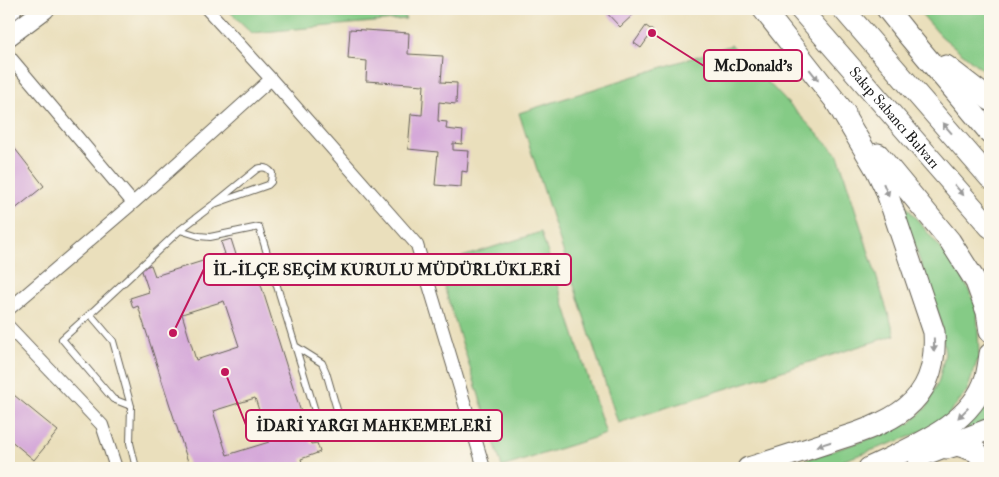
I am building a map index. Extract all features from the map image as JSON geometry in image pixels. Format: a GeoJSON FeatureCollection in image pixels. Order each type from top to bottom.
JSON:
{"type":"FeatureCollection","features":[{"type":"Feature","properties":{"kind":"main road"},"geometry":{"type":"LineString","coordinates":[[9,36],[45,9]]}},
{"type":"Feature","properties":{"kind":"main road"},"geometry":{"type":"LineString","coordinates":[[763,9],[836,102],[950,241],[976,282],[987,312],[990,332]]}},
{"type":"Feature","properties":{"kind":"main road","name":"Sakıp Sabancı Bulvarı"},"geometry":{"type":"LineString","coordinates":[[800,9],[990,226]]}},
{"type":"Feature","properties":{"kind":"main road"},"geometry":{"type":"LineString","coordinates":[[843,9],[990,178]]}},
{"type":"Feature","properties":{"kind":"main road"},"geometry":{"type":"LineString","coordinates":[[888,9],[990,134]]}},
{"type":"Feature","properties":{"kind":"main road"},"geometry":{"type":"LineString","coordinates":[[907,34],[990,100]]}},
{"type":"Feature","properties":{"kind":"main road"},"geometry":{"type":"LineString","coordinates":[[748,468],[854,434],[888,420],[910,405],[918,396],[930,374],[935,348],[934,332],[886,190],[877,171],[836,102]]}},
{"type":"Feature","properties":{"kind":"main road"},"geometry":{"type":"LineString","coordinates":[[950,241],[990,277]]}},
{"type":"Feature","properties":{"kind":"main road"},"geometry":{"type":"LineString","coordinates":[[869,468],[928,440],[950,426],[969,408],[978,394],[986,378],[990,354]]}},
{"type":"Feature","properties":{"kind":"main road"},"geometry":{"type":"LineString","coordinates":[[884,468],[989,429]]}},
{"type":"Feature","properties":{"kind":"main road"},"geometry":{"type":"LineString","coordinates":[[934,451],[957,446],[963,447],[976,451],[990,468]]}},
{"type":"Feature","properties":{"kind":"street"},"geometry":{"type":"LineString","coordinates":[[207,9],[417,245],[484,468]]}},
{"type":"Feature","properties":{"kind":"street"},"geometry":{"type":"LineString","coordinates":[[896,9],[907,34]]}},
{"type":"Feature","properties":{"kind":"street"},"geometry":{"type":"LineString","coordinates":[[9,56],[132,203]]}},
{"type":"Feature","properties":{"kind":"street"},"geometry":{"type":"LineString","coordinates":[[9,309],[271,79]]}},
{"type":"Feature","properties":{"kind":"street"},"geometry":{"type":"LineString","coordinates":[[9,328],[102,425],[116,468]]}},
{"type":"Feature","properties":{"kind":"lane"},"geometry":{"type":"LineString","coordinates":[[131,406],[113,399],[62,339],[180,230],[257,168],[266,168],[272,173],[271,182],[268,185],[214,204]]}},
{"type":"Feature","properties":{"kind":"lane"},"geometry":{"type":"LineString","coordinates":[[180,230],[199,236],[210,237],[259,227],[295,346],[322,434],[342,427],[322,363],[295,346]]}},
{"type":"Feature","properties":{"kind":"lane"},"geometry":{"type":"LineString","coordinates":[[90,314],[113,341],[131,406],[130,444],[136,468]]}},
{"type":"Feature","properties":{"kind":"green space"},"geometry":{"type":"Polygon","coordinates":[[[227,9],[401,9],[406,19],[252,33],[227,9]]]}},
{"type":"Feature","properties":{"kind":"green space"},"geometry":{"type":"Polygon","coordinates":[[[917,9],[990,9],[990,76],[941,36],[917,9]]]}},
{"type":"Feature","properties":{"kind":"green space"},"geometry":{"type":"Polygon","coordinates":[[[732,45],[838,155],[895,335],[618,423],[519,113],[732,45]]]}},
{"type":"Feature","properties":{"kind":"green space"},"geometry":{"type":"Polygon","coordinates":[[[897,195],[960,272],[977,307],[979,356],[967,391],[945,419],[912,436],[822,468],[781,468],[881,435],[910,423],[927,407],[939,380],[945,354],[940,319],[897,195]]]}},
{"type":"Feature","properties":{"kind":"green space"},"geometry":{"type":"Polygon","coordinates":[[[541,232],[606,434],[502,467],[437,265],[541,232]]]}},
{"type":"Feature","properties":{"kind":"green space"},"geometry":{"type":"Polygon","coordinates":[[[990,389],[990,421],[938,444],[990,389]]]}},
{"type":"Feature","properties":{"kind":"building"},"geometry":{"type":"Polygon","coordinates":[[[603,9],[633,9],[636,12],[620,27],[603,9]]]}},
{"type":"Feature","properties":{"kind":"building"},"geometry":{"type":"Polygon","coordinates":[[[646,26],[653,31],[641,48],[634,43],[646,26]]]}},
{"type":"Feature","properties":{"kind":"building"},"geometry":{"type":"Polygon","coordinates":[[[350,29],[409,33],[408,54],[443,56],[441,82],[457,83],[456,104],[439,102],[438,121],[447,122],[446,129],[463,131],[462,144],[453,143],[453,150],[469,151],[467,172],[462,171],[461,187],[435,185],[438,152],[408,149],[411,114],[422,115],[424,85],[366,81],[367,61],[348,59],[350,29]]]}},
{"type":"Feature","properties":{"kind":"building"},"geometry":{"type":"Polygon","coordinates":[[[9,141],[44,186],[9,214],[9,141]]]}},
{"type":"Feature","properties":{"kind":"building"},"geometry":{"type":"Polygon","coordinates":[[[231,239],[239,264],[258,258],[261,267],[256,269],[311,444],[317,443],[320,452],[301,459],[304,468],[190,468],[138,306],[133,308],[130,298],[149,292],[141,268],[151,265],[155,276],[225,254],[221,242],[231,239]],[[224,301],[182,314],[196,360],[239,346],[224,301]],[[255,398],[213,411],[227,455],[269,442],[255,398]]]}},
{"type":"Feature","properties":{"kind":"building"},"geometry":{"type":"Polygon","coordinates":[[[9,391],[58,431],[34,460],[9,439],[9,391]]]}},
{"type":"Feature","properties":{"kind":"place","name":"McDonald's"},"geometry":{"type":"Point","coordinates":[652,33]}},
{"type":"Feature","properties":{"kind":"place","name":"İL-İLÇE SEÇİM KURULU MÜDÜRLÜKLERİ"},"geometry":{"type":"Point","coordinates":[173,333]}},
{"type":"Feature","properties":{"kind":"place","name":"İDARİ YARGI MAHKEMELERİ"},"geometry":{"type":"Point","coordinates":[225,372]}}]}
